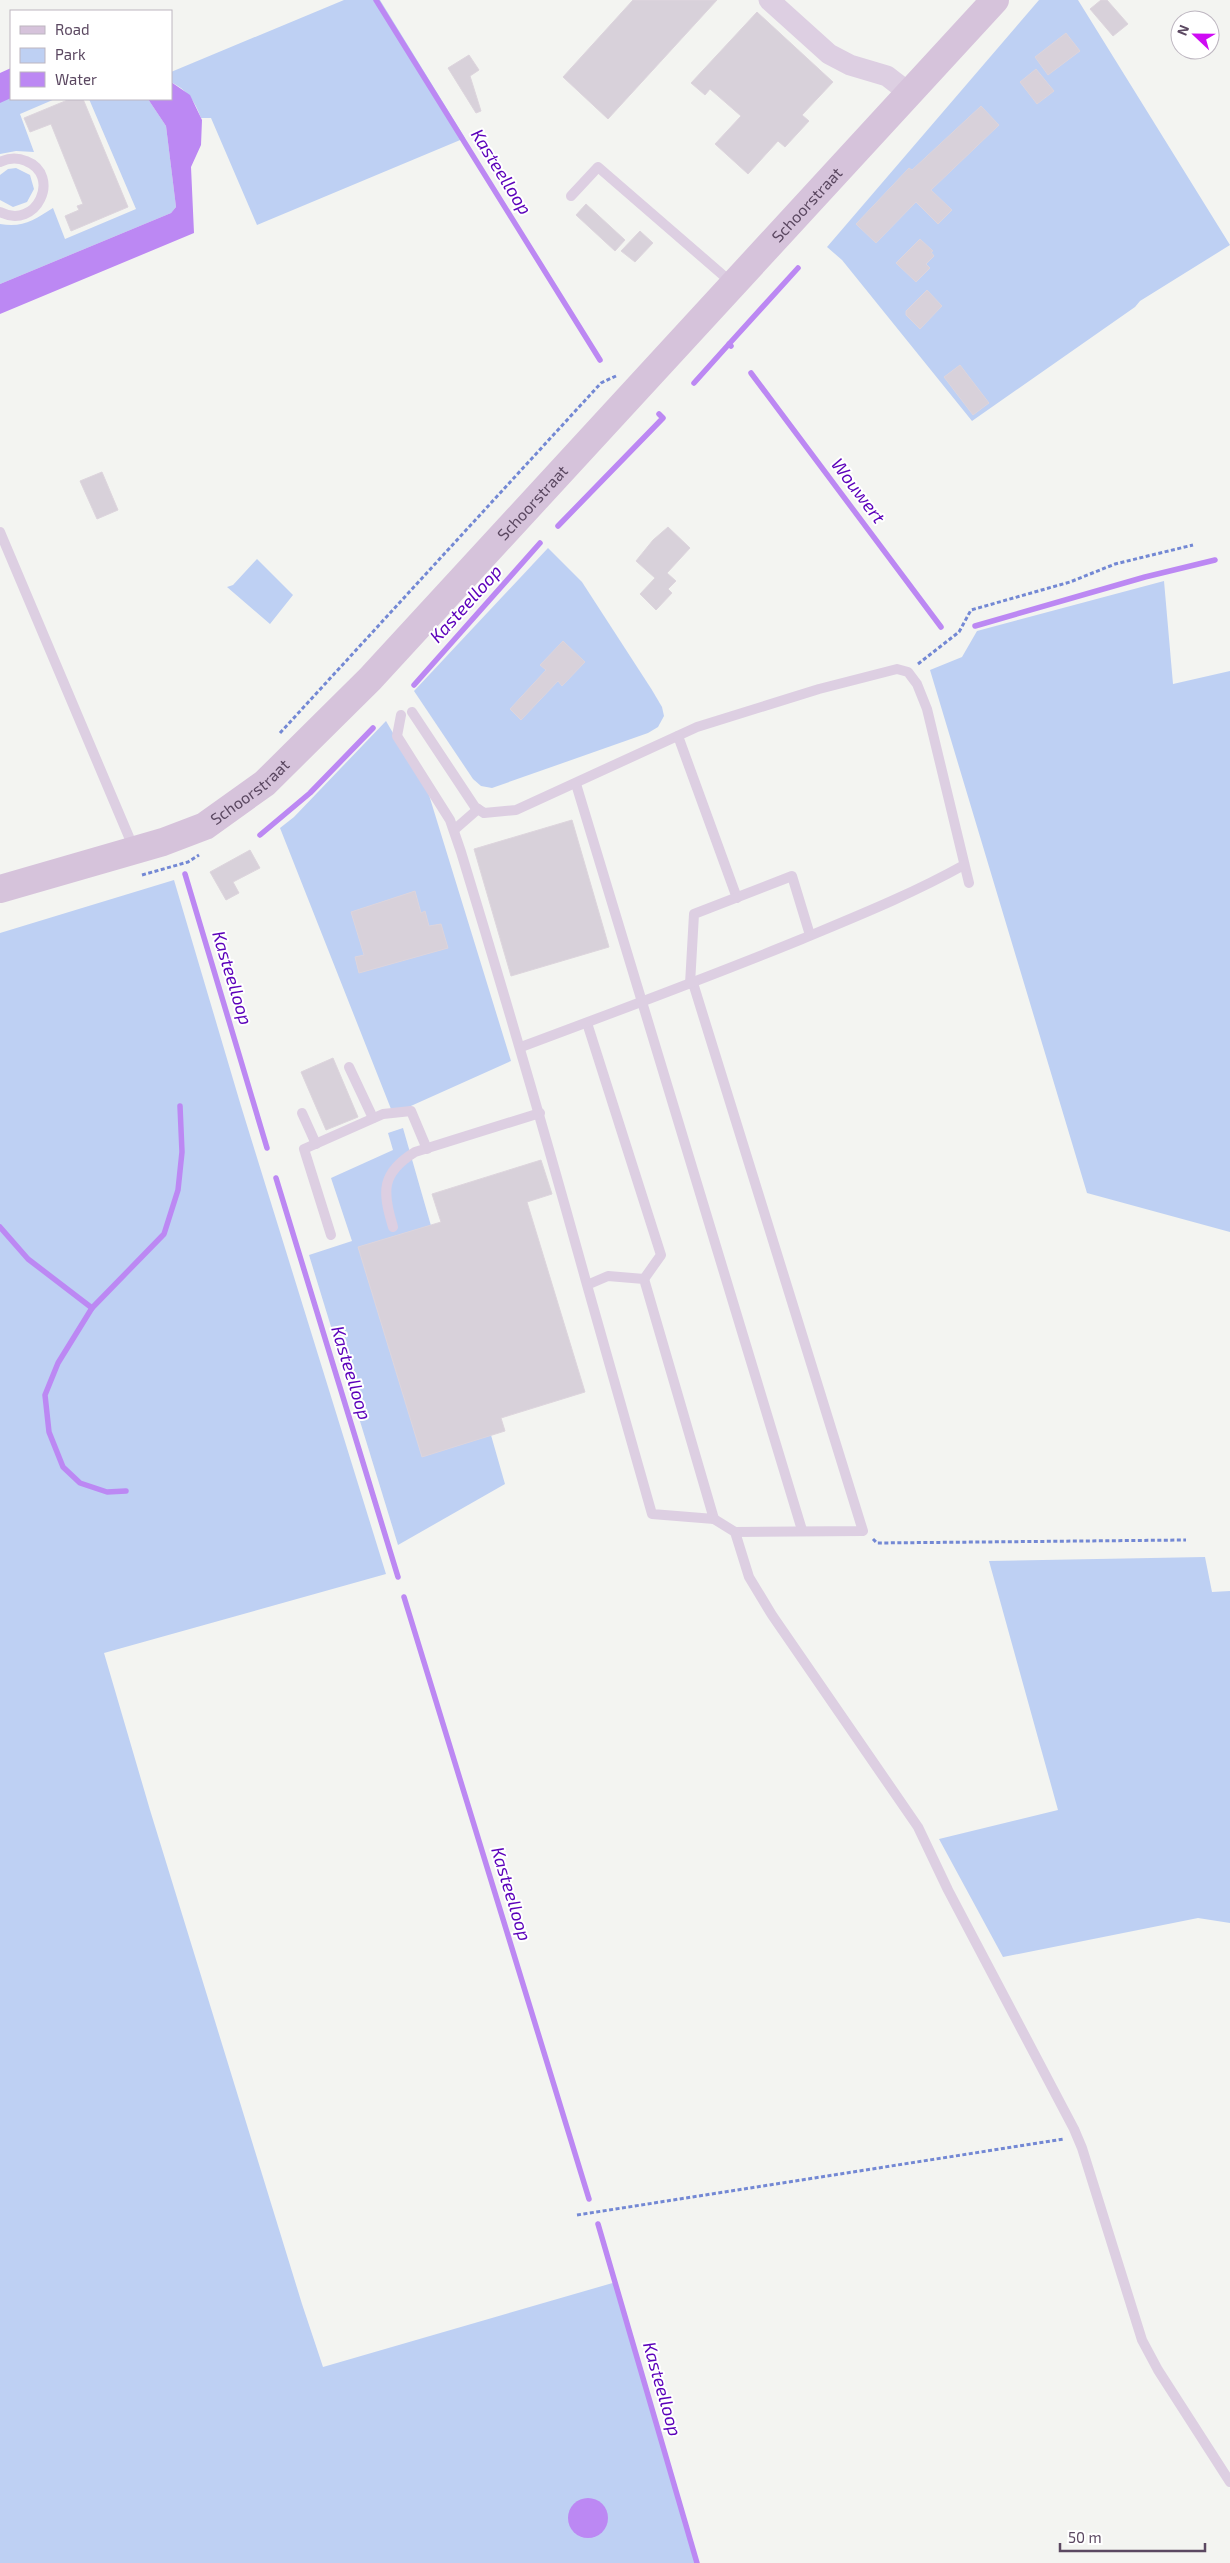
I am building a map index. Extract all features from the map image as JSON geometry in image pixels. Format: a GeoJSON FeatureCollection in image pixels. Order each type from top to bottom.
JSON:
{"type":"FeatureCollection","features":[{"type":"Feature","properties":{"kind":"street"},"geometry":{"type":"LineString","coordinates":[[769,0],[829,54],[850,66],[887,76],[909,93]]}},
{"type":"Feature","properties":{"kind":"street","name":"Schoorstraat"},"geometry":{"type":"LineString","coordinates":[[0,889],[132,851],[206,826],[265,783],[370,679],[995,0]]}},
{"type":"Feature","properties":{"kind":"lane"},"geometry":{"type":"LineString","coordinates":[[0,162],[12,158],[30,162],[41,176],[44,185],[43,195],[32,210],[14,216],[0,212]]}},
{"type":"Feature","properties":{"kind":"lane"},"geometry":{"type":"LineString","coordinates":[[571,196],[598,167],[732,284]]}},
{"type":"Feature","properties":{"kind":"lane"},"geometry":{"type":"LineString","coordinates":[[0,532],[129,837],[132,851]]}},
{"type":"Feature","properties":{"kind":"lane"},"geometry":{"type":"LineString","coordinates":[[412,712],[478,810],[484,813],[516,810],[576,784],[696,727],[819,689],[897,669],[908,672],[917,684],[927,709],[969,883]]}},
{"type":"Feature","properties":{"kind":"lane"},"geometry":{"type":"LineString","coordinates":[[401,715],[397,736],[450,820],[454,830],[521,1047],[652,1514],[714,1519],[735,1532],[863,1531],[691,984],[694,914],[792,876],[810,935]]}},
{"type":"Feature","properties":{"kind":"lane"},"geometry":{"type":"LineString","coordinates":[[678,736],[737,898]]}},
{"type":"Feature","properties":{"kind":"lane"},"geometry":{"type":"LineString","coordinates":[[576,784],[802,1530]]}},
{"type":"Feature","properties":{"kind":"lane"},"geometry":{"type":"LineString","coordinates":[[454,830],[478,810]]}},
{"type":"Feature","properties":{"kind":"lane"},"geometry":{"type":"LineString","coordinates":[[521,1047],[691,984],[924,887],[964,865]]}},
{"type":"Feature","properties":{"kind":"lane"},"geometry":{"type":"LineString","coordinates":[[587,1023],[661,1255],[644,1279]]}},
{"type":"Feature","properties":{"kind":"lane"},"geometry":{"type":"LineString","coordinates":[[349,1067],[373,1118]]}},
{"type":"Feature","properties":{"kind":"lane"},"geometry":{"type":"LineString","coordinates":[[331,1235],[304,1149],[383,1114],[411,1111],[427,1148]]}},
{"type":"Feature","properties":{"kind":"lane"},"geometry":{"type":"LineString","coordinates":[[302,1113],[316,1144]]}},
{"type":"Feature","properties":{"kind":"lane"},"geometry":{"type":"LineString","coordinates":[[393,1227],[386,1196],[388,1181],[398,1163],[415,1152],[540,1113]]}},
{"type":"Feature","properties":{"kind":"lane"},"geometry":{"type":"LineString","coordinates":[[588,1285],[608,1276],[644,1279]]}},
{"type":"Feature","properties":{"kind":"lane"},"geometry":{"type":"LineString","coordinates":[[644,1279],[714,1519]]}},
{"type":"Feature","properties":{"kind":"lane"},"geometry":{"type":"LineString","coordinates":[[735,1532],[748,1577],[772,1615],[918,1827],[948,1890],[1077,2137],[1142,2340],[1230,2482]]}},
{"type":"Feature","properties":{"kind":"path","name":"Schoorstraat"},"geometry":{"type":"LineString","coordinates":[[274,739],[601,383],[613,377]]}},
{"type":"Feature","properties":{"kind":"path"},"geometry":{"type":"LineString","coordinates":[[908,672],[959,632],[971,610],[1070,582],[1115,564],[1193,545]]}},
{"type":"Feature","properties":{"kind":"path"},"geometry":{"type":"LineString","coordinates":[[863,1531],[877,1543],[1186,1540]]}},
{"type":"Feature","properties":{"kind":"path"},"geometry":{"type":"LineString","coordinates":[[577,2215],[1077,2137]]}},
{"type":"Feature","properties":{"kind":"green space"},"geometry":{"type":"Polygon","coordinates":[[[344,0],[380,0],[465,138],[257,225],[211,118],[201,118],[190,97],[172,83],[172,72],[344,0]]]}},
{"type":"Feature","properties":{"kind":"green space"},"geometry":{"type":"Polygon","coordinates":[[[1039,0],[1078,0],[1230,245],[1140,301],[1135,307],[972,421],[842,260],[827,247],[1039,0]]]}},
{"type":"Feature","properties":{"kind":"green space"},"geometry":{"type":"Polygon","coordinates":[[[10,97],[10,100],[53,100],[20,114],[34,152],[16,151],[0,154],[0,102],[10,97]]]}},
{"type":"Feature","properties":{"kind":"green space"},"geometry":{"type":"Polygon","coordinates":[[[89,100],[149,100],[166,126],[176,207],[171,213],[0,284],[0,224],[22,224],[53,208],[65,239],[136,209],[89,100]]]}},
{"type":"Feature","properties":{"kind":"green space"},"geometry":{"type":"Polygon","coordinates":[[[16,168],[30,175],[34,189],[27,202],[13,207],[0,200],[0,175],[8,169],[16,168]]]}},
{"type":"Feature","properties":{"kind":"green space"},"geometry":{"type":"Polygon","coordinates":[[[548,548],[582,582],[652,690],[662,707],[664,716],[658,727],[648,733],[492,788],[481,786],[473,779],[414,691],[548,548]]]}},
{"type":"Feature","properties":{"kind":"green space"},"geometry":{"type":"Polygon","coordinates":[[[257,559],[293,595],[270,624],[227,587],[233,585],[257,559]]]}},
{"type":"Feature","properties":{"kind":"green space"},"geometry":{"type":"Polygon","coordinates":[[[1164,581],[1173,684],[1230,671],[1230,1232],[1087,1193],[930,670],[962,657],[977,631],[1164,581]]]}},
{"type":"Feature","properties":{"kind":"green space"},"geometry":{"type":"Polygon","coordinates":[[[386,721],[429,795],[511,1061],[393,1114],[280,828],[294,817],[386,721]]]}},
{"type":"Feature","properties":{"kind":"green space"},"geometry":{"type":"Polygon","coordinates":[[[174,880],[241,1106],[386,1574],[104,1653],[150,1810],[302,2304],[323,2367],[616,2282],[696,2563],[0,2563],[0,933],[174,880]]]}},
{"type":"Feature","properties":{"kind":"green space"},"geometry":{"type":"Polygon","coordinates":[[[403,1128],[505,1484],[398,1545],[309,1255],[352,1241],[331,1178],[393,1150],[388,1133],[403,1128]]]}},
{"type":"Feature","properties":{"kind":"green space"},"geometry":{"type":"Polygon","coordinates":[[[1205,1557],[1212,1592],[1230,1591],[1230,1923],[1198,1918],[1003,1957],[939,1839],[1058,1810],[989,1561],[1205,1557]]]}},
{"type":"Feature","properties":{"kind":"water"},"geometry":{"type":"Polygon","coordinates":[[[10,68],[10,98],[0,103],[0,73],[10,68]]]}},
{"type":"Feature","properties":{"kind":"water"},"geometry":{"type":"Polygon","coordinates":[[[172,83],[190,95],[202,120],[201,145],[191,167],[194,233],[0,314],[0,284],[171,213],[176,207],[166,126],[149,100],[172,100],[172,83]]]}},
{"type":"Feature","properties":{"kind":"water"},"geometry":{"type":"Polygon","coordinates":[[[592,2498],[599,2501],[605,2507],[608,2518],[607,2526],[599,2535],[592,2538],[584,2538],[577,2535],[569,2526],[568,2514],[571,2507],[580,2499],[592,2498]]]}},
{"type":"Feature","properties":{"kind":"building"},"geometry":{"type":"Polygon","coordinates":[[[633,0],[717,0],[608,119],[563,77],[633,0]]]}},
{"type":"Feature","properties":{"kind":"building"},"geometry":{"type":"Polygon","coordinates":[[[1101,0],[1107,0],[1128,24],[1113,36],[1090,9],[1101,0]]]}},
{"type":"Feature","properties":{"kind":"building"},"geometry":{"type":"Polygon","coordinates":[[[757,12],[833,82],[802,115],[809,121],[785,147],[778,141],[748,174],[715,144],[741,116],[710,89],[705,95],[691,83],[757,12]]]}},
{"type":"Feature","properties":{"kind":"building"},"geometry":{"type":"Polygon","coordinates":[[[1066,33],[1080,51],[1048,75],[1035,57],[1066,33]]]}},
{"type":"Feature","properties":{"kind":"building"},"geometry":{"type":"Polygon","coordinates":[[[469,55],[479,70],[470,76],[481,111],[476,113],[448,68],[469,55]]]}},
{"type":"Feature","properties":{"kind":"building"},"geometry":{"type":"Polygon","coordinates":[[[1036,69],[1054,91],[1037,104],[1020,82],[1036,69]]]}},
{"type":"Feature","properties":{"kind":"building"},"geometry":{"type":"Polygon","coordinates":[[[68,100],[83,100],[128,207],[71,231],[65,216],[79,210],[77,206],[83,204],[51,124],[30,132],[24,118],[68,100]]]}},
{"type":"Feature","properties":{"kind":"building"},"geometry":{"type":"Polygon","coordinates":[[[981,106],[999,125],[931,190],[952,210],[938,224],[916,202],[876,243],[856,224],[909,168],[912,170],[981,106]]]}},
{"type":"Feature","properties":{"kind":"building"},"geometry":{"type":"Polygon","coordinates":[[[586,204],[625,240],[615,251],[576,215],[586,204]]]}},
{"type":"Feature","properties":{"kind":"building"},"geometry":{"type":"Polygon","coordinates":[[[640,231],[653,243],[635,262],[621,251],[640,231]]]}},
{"type":"Feature","properties":{"kind":"building"},"geometry":{"type":"Polygon","coordinates":[[[920,239],[933,251],[931,252],[934,256],[926,264],[930,268],[916,282],[896,263],[920,239]]]}},
{"type":"Feature","properties":{"kind":"building"},"geometry":{"type":"Polygon","coordinates":[[[927,290],[942,306],[920,329],[906,315],[906,311],[927,290]]]}},
{"type":"Feature","properties":{"kind":"building"},"geometry":{"type":"Polygon","coordinates":[[[960,365],[989,403],[973,415],[944,377],[960,365]]]}},
{"type":"Feature","properties":{"kind":"building"},"geometry":{"type":"Polygon","coordinates":[[[102,472],[118,510],[97,519],[80,481],[102,472]]]}},
{"type":"Feature","properties":{"kind":"building"},"geometry":{"type":"Polygon","coordinates":[[[668,527],[690,548],[667,573],[676,581],[668,589],[672,593],[656,610],[640,594],[655,578],[636,561],[653,540],[668,527]]]}},
{"type":"Feature","properties":{"kind":"building"},"geometry":{"type":"Polygon","coordinates":[[[563,641],[585,662],[562,686],[558,681],[521,720],[510,709],[546,670],[540,665],[563,641]]]}},
{"type":"Feature","properties":{"kind":"building"},"geometry":{"type":"Polygon","coordinates":[[[572,820],[609,947],[511,976],[474,849],[572,820]]]}},
{"type":"Feature","properties":{"kind":"building"},"geometry":{"type":"Polygon","coordinates":[[[250,850],[260,868],[233,882],[239,893],[226,900],[210,872],[250,850]]]}},
{"type":"Feature","properties":{"kind":"building"},"geometry":{"type":"Polygon","coordinates":[[[415,891],[421,913],[425,911],[429,926],[441,924],[448,948],[359,973],[355,957],[364,955],[351,912],[415,891]]]}},
{"type":"Feature","properties":{"kind":"building"},"geometry":{"type":"Polygon","coordinates":[[[333,1058],[358,1117],[326,1130],[301,1072],[333,1058]]]}},
{"type":"Feature","properties":{"kind":"building"},"geometry":{"type":"Polygon","coordinates":[[[541,1160],[552,1194],[527,1202],[585,1392],[501,1418],[505,1431],[422,1457],[358,1247],[441,1222],[432,1194],[541,1160]]]}},
{"type":"Feature","properties":{"kind":"waterway","name":"Kasteelloop"},"geometry":{"type":"LineString","coordinates":[[376,0],[600,360]]}},
{"type":"Feature","properties":{"kind":"waterway"},"geometry":{"type":"LineString","coordinates":[[729,344],[798,268]]}},
{"type":"Feature","properties":{"kind":"waterway","name":"Wouwert"},"geometry":{"type":"LineString","coordinates":[[694,383],[729,344],[731,346]]}},
{"type":"Feature","properties":{"kind":"waterway","name":"Wouwert"},"geometry":{"type":"LineString","coordinates":[[751,373],[941,627]]}},
{"type":"Feature","properties":{"kind":"waterway","name":"Kasteelloop"},"geometry":{"type":"LineString","coordinates":[[558,526],[663,418],[659,414]]}},
{"type":"Feature","properties":{"kind":"waterway","name":"Kasteelloop"},"geometry":{"type":"LineString","coordinates":[[414,685],[540,543]]}},
{"type":"Feature","properties":{"kind":"waterway","name":"Wouwert"},"geometry":{"type":"LineString","coordinates":[[975,626],[1145,577],[1215,560]]}},
{"type":"Feature","properties":{"kind":"waterway","name":"Kasteelloop"},"geometry":{"type":"LineString","coordinates":[[260,835],[310,793],[373,728]]}},
{"type":"Feature","properties":{"kind":"waterway","name":"Kasteelloop"},"geometry":{"type":"LineString","coordinates":[[185,874],[267,1148]]}},
{"type":"Feature","properties":{"kind":"waterway"},"geometry":{"type":"LineString","coordinates":[[126,1491],[107,1492],[80,1483],[63,1467],[49,1432],[45,1395],[58,1363],[92,1308],[164,1234],[178,1190],[182,1152],[180,1106]]}},
{"type":"Feature","properties":{"kind":"waterway","name":"Kasteelloop"},"geometry":{"type":"LineString","coordinates":[[276,1178],[398,1577]]}},
{"type":"Feature","properties":{"kind":"waterway"},"geometry":{"type":"LineString","coordinates":[[0,1227],[28,1259],[92,1308]]}},
{"type":"Feature","properties":{"kind":"waterway","name":"Kasteelloop"},"geometry":{"type":"LineString","coordinates":[[404,1597],[589,2199]]}},
{"type":"Feature","properties":{"kind":"waterway","name":"Kasteelloop"},"geometry":{"type":"LineString","coordinates":[[598,2224],[697,2563]]}}]}
